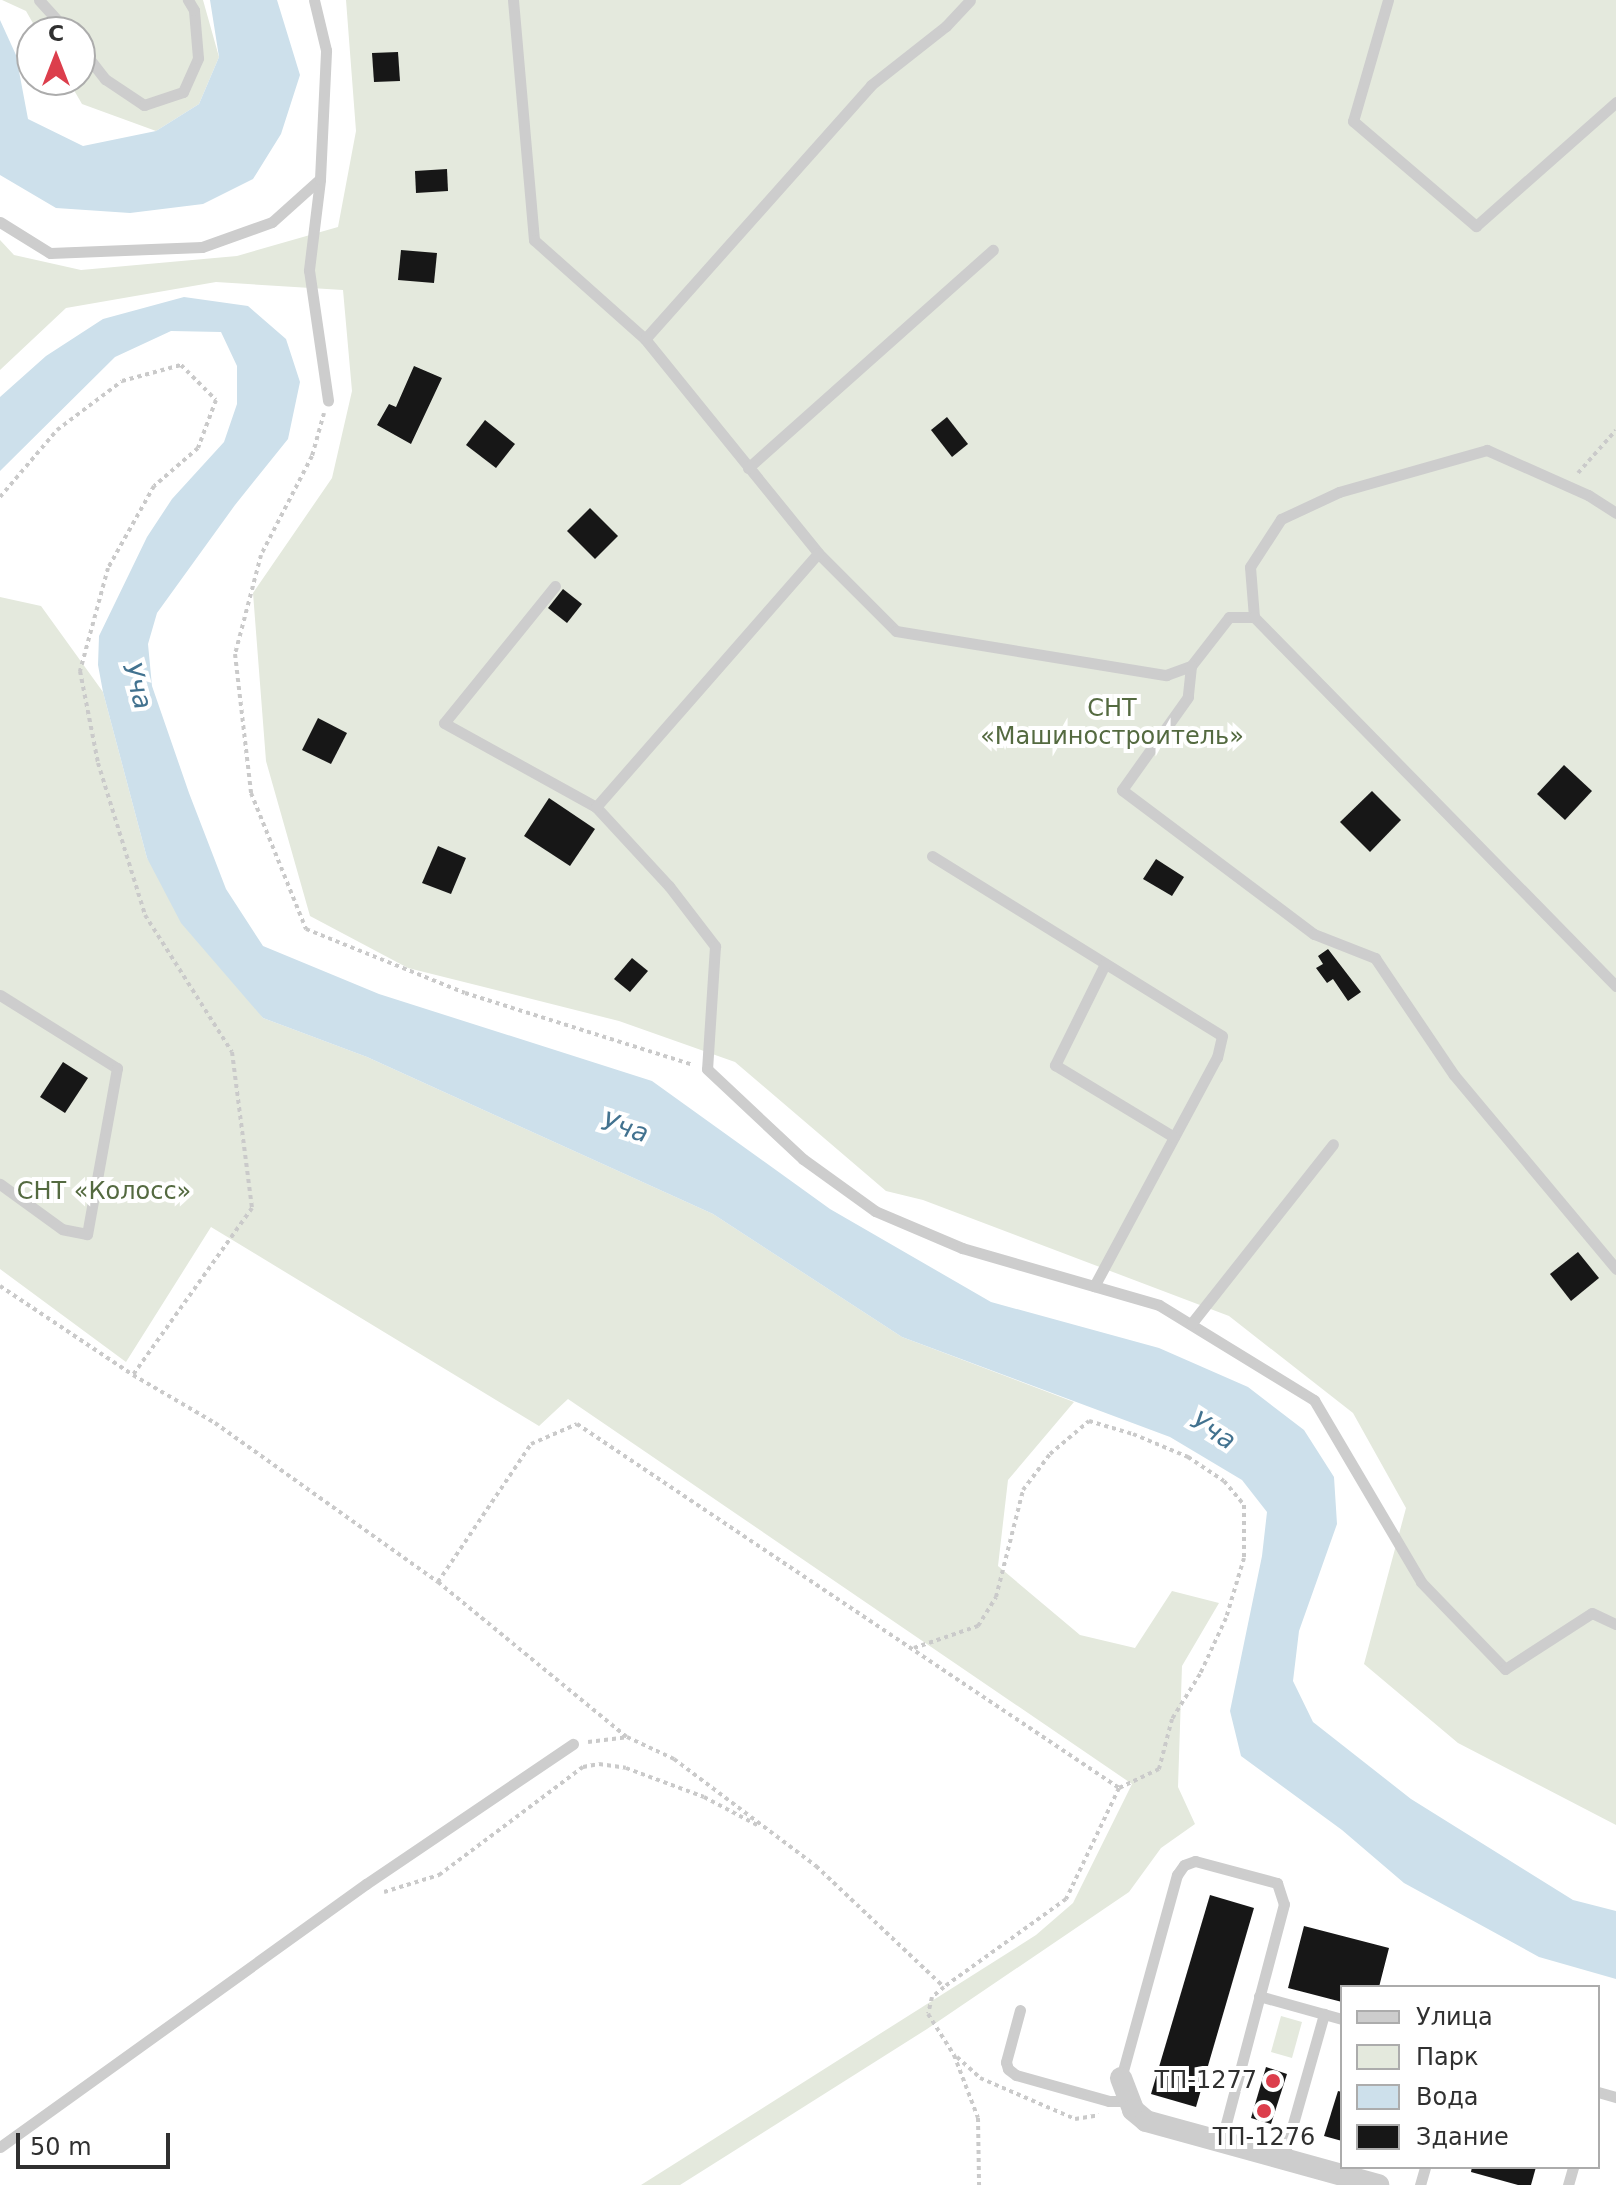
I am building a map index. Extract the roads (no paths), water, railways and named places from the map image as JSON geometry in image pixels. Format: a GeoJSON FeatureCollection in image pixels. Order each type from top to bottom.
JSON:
{"type":"FeatureCollection","features":[{"type":"Feature","properties":{"kind":"street"},"geometry":{"type":"LineString","coordinates":[[1121,2078],[1129,2101],[1146,2121],[1378,2185]]}},
{"type":"Feature","properties":{"kind":"lane"},"geometry":{"type":"LineString","coordinates":[[39,0],[54,16]]}},
{"type":"Feature","properties":{"kind":"lane"},"geometry":{"type":"LineString","coordinates":[[96,67],[105,79],[144,105],[183,92],[198,58],[194,10],[188,0]]}},
{"type":"Feature","properties":{"kind":"lane"},"geometry":{"type":"LineString","coordinates":[[314,0],[326,50],[320,179],[309,270],[328,401]]}},
{"type":"Feature","properties":{"kind":"lane"},"geometry":{"type":"LineString","coordinates":[[513,0],[534,240],[645,339],[818,553],[896,631],[1166,675],[1191,666]]}},
{"type":"Feature","properties":{"kind":"lane"},"geometry":{"type":"LineString","coordinates":[[645,339],[871,85],[946,26],[970,0]]}},
{"type":"Feature","properties":{"kind":"lane"},"geometry":{"type":"LineString","coordinates":[[1388,0],[1353,121],[1476,226],[1616,102]]}},
{"type":"Feature","properties":{"kind":"lane"},"geometry":{"type":"LineString","coordinates":[[0,222],[50,253],[202,247],[272,222],[320,179]]}},
{"type":"Feature","properties":{"kind":"lane"},"geometry":{"type":"LineString","coordinates":[[748,468],[993,250]]}},
{"type":"Feature","properties":{"kind":"lane"},"geometry":{"type":"LineString","coordinates":[[1616,513],[1487,450],[1339,492],[1281,519],[1250,567],[1254,617],[1616,986]]}},
{"type":"Feature","properties":{"kind":"lane"},"geometry":{"type":"LineString","coordinates":[[596,807],[818,553]]}},
{"type":"Feature","properties":{"kind":"lane"},"geometry":{"type":"LineString","coordinates":[[555,586],[444,723],[596,807],[669,886],[715,946],[707,1069],[803,1159],[875,1211],[962,1248],[1159,1305],[1314,1400],[1421,1582],[1505,1669],[1592,1613],[1616,1624]]}},
{"type":"Feature","properties":{"kind":"lane"},"geometry":{"type":"LineString","coordinates":[[1254,617],[1229,617],[1191,666],[1188,697],[1122,790],[1314,934],[1375,958],[1454,1075],[1616,1269]]}},
{"type":"Feature","properties":{"kind":"lane"},"geometry":{"type":"LineString","coordinates":[[932,856],[1222,1036],[1217,1057],[1094,1286]]}},
{"type":"Feature","properties":{"kind":"lane"},"geometry":{"type":"LineString","coordinates":[[1105,964],[1055,1065],[1174,1137]]}},
{"type":"Feature","properties":{"kind":"lane"},"geometry":{"type":"LineString","coordinates":[[0,995],[117,1068],[87,1234],[62,1229],[0,1184]]}},
{"type":"Feature","properties":{"kind":"lane"},"geometry":{"type":"LineString","coordinates":[[1191,1324],[1333,1144]]}},
{"type":"Feature","properties":{"kind":"lane"},"geometry":{"type":"LineString","coordinates":[[0,2147],[346,1898],[573,1744]]}},
{"type":"Feature","properties":{"kind":"lane"},"geometry":{"type":"LineString","coordinates":[[1121,2078],[1177,1875],[1184,1865],[1195,1861],[1277,1883],[1283,1892],[1284,1904],[1221,2142]]}},
{"type":"Feature","properties":{"kind":"lane"},"geometry":{"type":"LineString","coordinates":[[1259,1996],[1340,2018]]}},
{"type":"Feature","properties":{"kind":"lane"},"geometry":{"type":"LineString","coordinates":[[1020,2010],[1006,2062],[1008,2069],[1016,2075],[1109,2101],[1129,2101]]}},
{"type":"Feature","properties":{"kind":"lane"},"geometry":{"type":"LineString","coordinates":[[1283,2159],[1324,2014]]}},
{"type":"Feature","properties":{"kind":"water"},"geometry":{"type":"Polygon","coordinates":[[[210,0],[277,0],[300,75],[281,134],[253,179],[203,204],[130,213],[56,208],[0,175],[0,20],[16,55],[16,96],[24,96],[28,119],[83,146],[156,131],[199,104],[219,57],[210,0]]]}},
{"type":"Feature","properties":{"kind":"water","name":"Уча"},"geometry":{"type":"Polygon","coordinates":[[[184,297],[248,306],[286,339],[300,382],[288,439],[235,505],[157,613],[148,644],[152,686],[189,793],[226,889],[263,946],[379,994],[652,1081],[830,1209],[991,1302],[1159,1348],[1248,1387],[1304,1430],[1334,1477],[1337,1524],[1299,1631],[1293,1681],[1313,1722],[1411,1799],[1573,1900],[1616,1911],[1616,1979],[1539,1957],[1404,1883],[1342,1830],[1241,1756],[1230,1711],[1262,1556],[1267,1512],[1242,1480],[1170,1437],[902,1337],[713,1214],[367,1057],[263,1018],[181,923],[147,858],[103,692],[98,665],[99,636],[147,537],[172,499],[224,442],[237,404],[237,366],[221,332],[171,331],[115,357],[0,471],[0,397],[46,356],[103,319],[184,297]]]}},
{"type":"Feature","properties":{"kind":"place","name":"ТП-1277"},"geometry":{"type":"Point","coordinates":[1273,2081]}},
{"type":"Feature","properties":{"kind":"place","name":"ТП-1276"},"geometry":{"type":"Point","coordinates":[1264,2111]}},
{"type":"Feature","properties":{"kind":"park label","name":"СНТ «Машиностроитель»"},"geometry":{"type":"Point","coordinates":[1112,723]}},
{"type":"Feature","properties":{"kind":"park label","name":"СНТ «Колосс»"},"geometry":{"type":"Point","coordinates":[104,1192]}}]}
